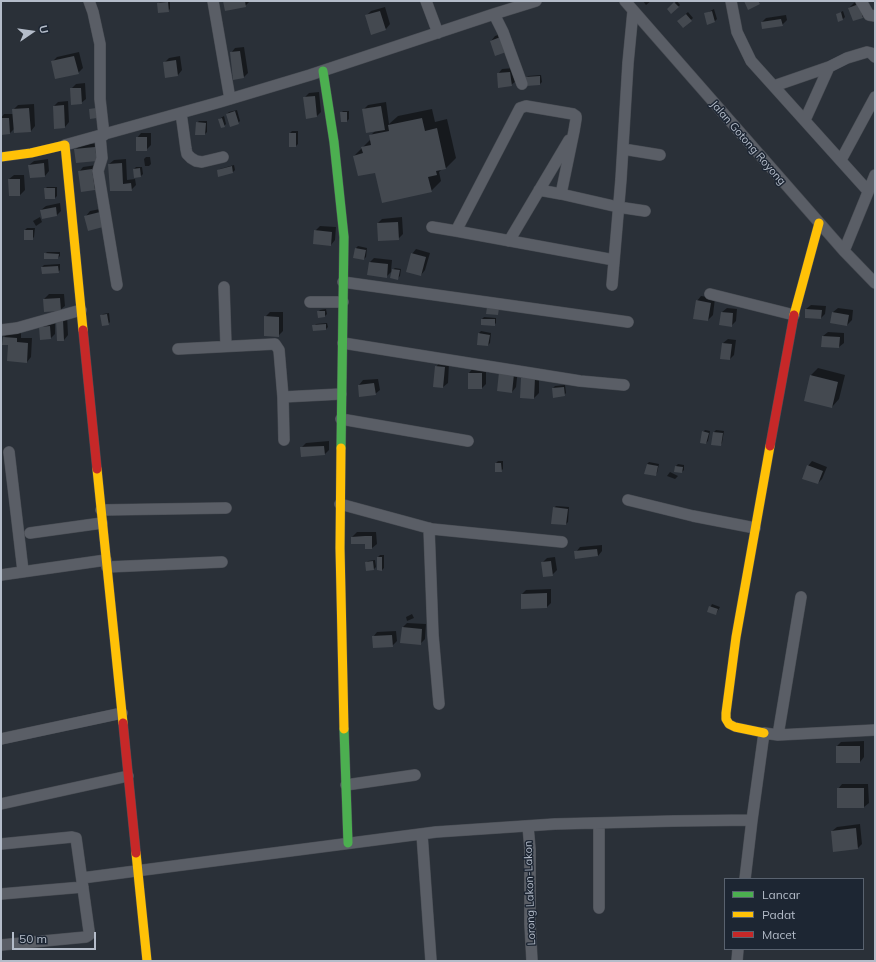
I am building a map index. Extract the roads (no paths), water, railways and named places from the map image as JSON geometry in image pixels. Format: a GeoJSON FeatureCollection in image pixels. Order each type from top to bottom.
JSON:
{"type":"FeatureCollection","features":[{"type":"Feature","properties":{"kind":"street"},"geometry":{"type":"LineString","coordinates":[[89,1],[100,44],[102,158],[98,171],[117,285]]}},
{"type":"Feature","properties":{"kind":"street"},"geometry":{"type":"LineString","coordinates":[[212,1],[230,99]]}},
{"type":"Feature","properties":{"kind":"street"},"geometry":{"type":"LineString","coordinates":[[426,1],[438,33]]}},
{"type":"Feature","properties":{"kind":"street"},"geometry":{"type":"LineString","coordinates":[[1,157],[65,146],[182,113],[323,71],[536,1]]}},
{"type":"Feature","properties":{"kind":"street","name":"Jalan Gotong Royong"},"geometry":{"type":"LineString","coordinates":[[625,1],[818,223],[875,283]]}},
{"type":"Feature","properties":{"kind":"street"},"geometry":{"type":"LineString","coordinates":[[731,1],[737,32],[751,60],[868,191]]}},
{"type":"Feature","properties":{"kind":"street"},"geometry":{"type":"LineString","coordinates":[[861,1],[869,15],[875,16]]}},
{"type":"Feature","properties":{"kind":"street"},"geometry":{"type":"LineString","coordinates":[[612,285],[633,11]]}},
{"type":"Feature","properties":{"kind":"street"},"geometry":{"type":"LineString","coordinates":[[494,14],[503,32],[522,84]]}},
{"type":"Feature","properties":{"kind":"street"},"geometry":{"type":"LineString","coordinates":[[774,86],[867,52],[871,53],[875,57]]}},
{"type":"Feature","properties":{"kind":"street"},"geometry":{"type":"LineString","coordinates":[[805,120],[829,67]]}},
{"type":"Feature","properties":{"kind":"street"},"geometry":{"type":"LineString","coordinates":[[323,71],[334,142],[344,237],[340,504],[342,681],[348,843]]}},
{"type":"Feature","properties":{"kind":"street"},"geometry":{"type":"LineString","coordinates":[[841,160],[875,97]]}},
{"type":"Feature","properties":{"kind":"street"},"geometry":{"type":"LineString","coordinates":[[456,231],[520,108],[530,106],[573,114],[576,116],[561,194]]}},
{"type":"Feature","properties":{"kind":"street"},"geometry":{"type":"LineString","coordinates":[[182,113],[186,148],[191,158],[202,162],[223,157]]}},
{"type":"Feature","properties":{"kind":"street"},"geometry":{"type":"LineString","coordinates":[[509,241],[574,131]]}},
{"type":"Feature","properties":{"kind":"street"},"geometry":{"type":"LineString","coordinates":[[65,146],[147,961]]}},
{"type":"Feature","properties":{"kind":"street"},"geometry":{"type":"LineString","coordinates":[[623,149],[660,155]]}},
{"type":"Feature","properties":{"kind":"street"},"geometry":{"type":"LineString","coordinates":[[844,252],[875,175]]}},
{"type":"Feature","properties":{"kind":"street"},"geometry":{"type":"LineString","coordinates":[[539,190],[618,207],[645,211]]}},
{"type":"Feature","properties":{"kind":"street"},"geometry":{"type":"LineString","coordinates":[[818,223],[794,315],[736,637],[726,719],[729,724],[735,727],[778,735],[875,730]]}},
{"type":"Feature","properties":{"kind":"street"},"geometry":{"type":"LineString","coordinates":[[432,227],[614,260]]}},
{"type":"Feature","properties":{"kind":"street"},"geometry":{"type":"LineString","coordinates":[[343,282],[628,322]]}},
{"type":"Feature","properties":{"kind":"street"},"geometry":{"type":"LineString","coordinates":[[224,287],[226,346]]}},
{"type":"Feature","properties":{"kind":"street"},"geometry":{"type":"LineString","coordinates":[[710,294],[794,315]]}},
{"type":"Feature","properties":{"kind":"street"},"geometry":{"type":"LineString","coordinates":[[310,302],[343,302]]}},
{"type":"Feature","properties":{"kind":"street"},"geometry":{"type":"LineString","coordinates":[[1,330],[17,328],[81,310]]}},
{"type":"Feature","properties":{"kind":"street"},"geometry":{"type":"LineString","coordinates":[[343,343],[580,381],[624,385]]}},
{"type":"Feature","properties":{"kind":"street"},"geometry":{"type":"LineString","coordinates":[[178,349],[275,344],[279,350],[283,397],[284,440]]}},
{"type":"Feature","properties":{"kind":"street"},"geometry":{"type":"LineString","coordinates":[[283,397],[341,394]]}},
{"type":"Feature","properties":{"kind":"street"},"geometry":{"type":"LineString","coordinates":[[341,419],[468,441]]}},
{"type":"Feature","properties":{"kind":"street"},"geometry":{"type":"LineString","coordinates":[[9,452],[23,571]]}},
{"type":"Feature","properties":{"kind":"street"},"geometry":{"type":"LineString","coordinates":[[628,500],[692,516],[755,528]]}},
{"type":"Feature","properties":{"kind":"street"},"geometry":{"type":"LineString","coordinates":[[340,504],[429,528],[562,542]]}},
{"type":"Feature","properties":{"kind":"street"},"geometry":{"type":"LineString","coordinates":[[101,510],[226,508]]}},
{"type":"Feature","properties":{"kind":"street"},"geometry":{"type":"LineString","coordinates":[[30,533],[102,523]]}},
{"type":"Feature","properties":{"kind":"street"},"geometry":{"type":"LineString","coordinates":[[429,528],[433,636],[439,704]]}},
{"type":"Feature","properties":{"kind":"street"},"geometry":{"type":"LineString","coordinates":[[1,575],[23,571],[106,564],[222,562]]}},
{"type":"Feature","properties":{"kind":"street"},"geometry":{"type":"LineString","coordinates":[[778,735],[801,597]]}},
{"type":"Feature","properties":{"kind":"street"},"geometry":{"type":"LineString","coordinates":[[1,739],[122,713]]}},
{"type":"Feature","properties":{"kind":"street"},"geometry":{"type":"LineString","coordinates":[[745,878],[764,733]]}},
{"type":"Feature","properties":{"kind":"street"},"geometry":{"type":"LineString","coordinates":[[346,785],[415,775]]}},
{"type":"Feature","properties":{"kind":"street"},"geometry":{"type":"LineString","coordinates":[[1,804],[128,776]]}},
{"type":"Feature","properties":{"kind":"street"},"geometry":{"type":"LineString","coordinates":[[1,894],[83,882],[138,871],[422,834],[528,826],[752,820]]}},
{"type":"Feature","properties":{"kind":"street"},"geometry":{"type":"LineString","coordinates":[[599,823],[599,908]]}},
{"type":"Feature","properties":{"kind":"street","name":"Lorong Lakon-Lakon"},"geometry":{"type":"LineString","coordinates":[[528,826],[530,849],[530,924],[532,961]]}},
{"type":"Feature","properties":{"kind":"street"},"geometry":{"type":"LineString","coordinates":[[422,834],[431,961]]}},
{"type":"Feature","properties":{"kind":"street"},"geometry":{"type":"LineString","coordinates":[[1,844],[72,837],[76,838],[89,931],[89,935],[86,937],[1,945]]}},
{"type":"Feature","properties":{"kind":"street"},"geometry":{"type":"LineString","coordinates":[[737,961],[738,950]]}}]}
